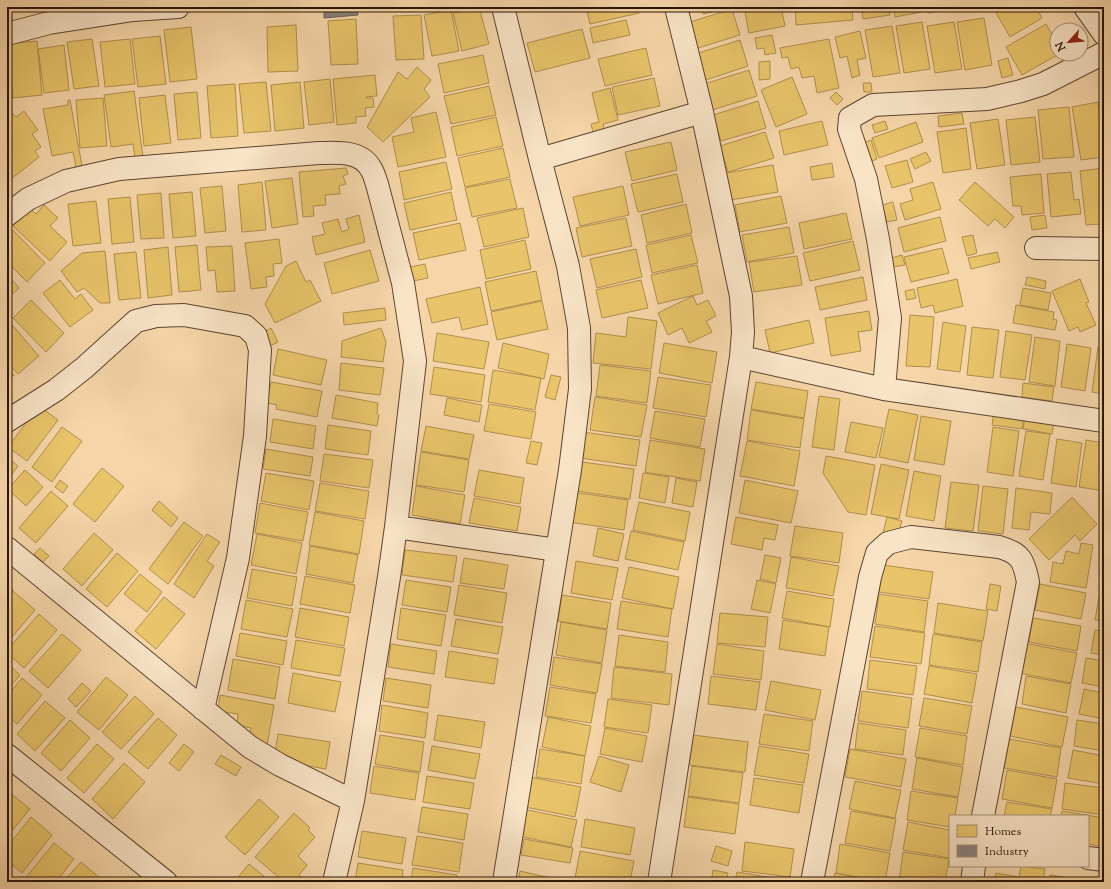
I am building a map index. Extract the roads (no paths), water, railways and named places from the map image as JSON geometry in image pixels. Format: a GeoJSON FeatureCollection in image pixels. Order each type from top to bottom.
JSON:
{"type":"FeatureCollection","features":[{"type":"Feature","properties":{"kind":"street"},"geometry":{"type":"LineString","coordinates":[[7,34],[57,22],[133,10],[178,7]]}},
{"type":"Feature","properties":{"kind":"street"},"geometry":{"type":"LineString","coordinates":[[502,7],[568,266],[579,328],[580,389],[570,470],[504,882]]}},
{"type":"Feature","properties":{"kind":"street"},"geometry":{"type":"LineString","coordinates":[[659,882],[741,357],[743,332],[741,296],[702,112],[676,7]]}},
{"type":"Feature","properties":{"kind":"street"},"geometry":{"type":"LineString","coordinates":[[1085,7],[1104,34]]}},
{"type":"Feature","properties":{"kind":"street"},"geometry":{"type":"LineString","coordinates":[[884,389],[890,318],[878,239],[866,180],[849,128],[850,118],[873,105],[987,99],[1021,91],[1043,84],[1104,53]]}},
{"type":"Feature","properties":{"kind":"street"},"geometry":{"type":"LineString","coordinates":[[540,160],[702,112]]}},
{"type":"Feature","properties":{"kind":"street"},"geometry":{"type":"LineString","coordinates":[[7,214],[28,199],[66,181],[119,169],[319,153],[343,153],[360,157],[371,168],[379,191],[403,283],[415,361],[389,577],[352,802],[334,882]]}},
{"type":"Feature","properties":{"kind":"street"},"geometry":{"type":"LineString","coordinates":[[1036,248],[1104,250]]}},
{"type":"Feature","properties":{"kind":"street"},"geometry":{"type":"LineString","coordinates":[[7,421],[56,390],[84,368],[136,321],[156,316],[184,315],[244,326],[256,336],[260,350],[255,436],[238,558],[204,709]]}},
{"type":"Feature","properties":{"kind":"street"},"geometry":{"type":"LineString","coordinates":[[741,357],[884,389],[1104,421]]}},
{"type":"Feature","properties":{"kind":"street"},"geometry":{"type":"LineString","coordinates":[[396,527],[557,550]]}},
{"type":"Feature","properties":{"kind":"street"},"geometry":{"type":"LineString","coordinates":[[812,882],[870,577],[877,553],[888,543],[911,537],[999,548],[1011,551],[1024,563],[1028,582],[983,815]]}},
{"type":"Feature","properties":{"kind":"street"},"geometry":{"type":"LineString","coordinates":[[7,548],[256,750],[280,765],[352,802]]}},
{"type":"Feature","properties":{"kind":"street"},"geometry":{"type":"LineString","coordinates":[[7,755],[166,882]]}},
{"type":"Feature","properties":{"kind":"street"},"geometry":{"type":"LineString","coordinates":[[1089,858],[1104,860]]}},
{"type":"Feature","properties":{"kind":"street"},"geometry":{"type":"LineString","coordinates":[[972,882],[974,867]]}}]}
